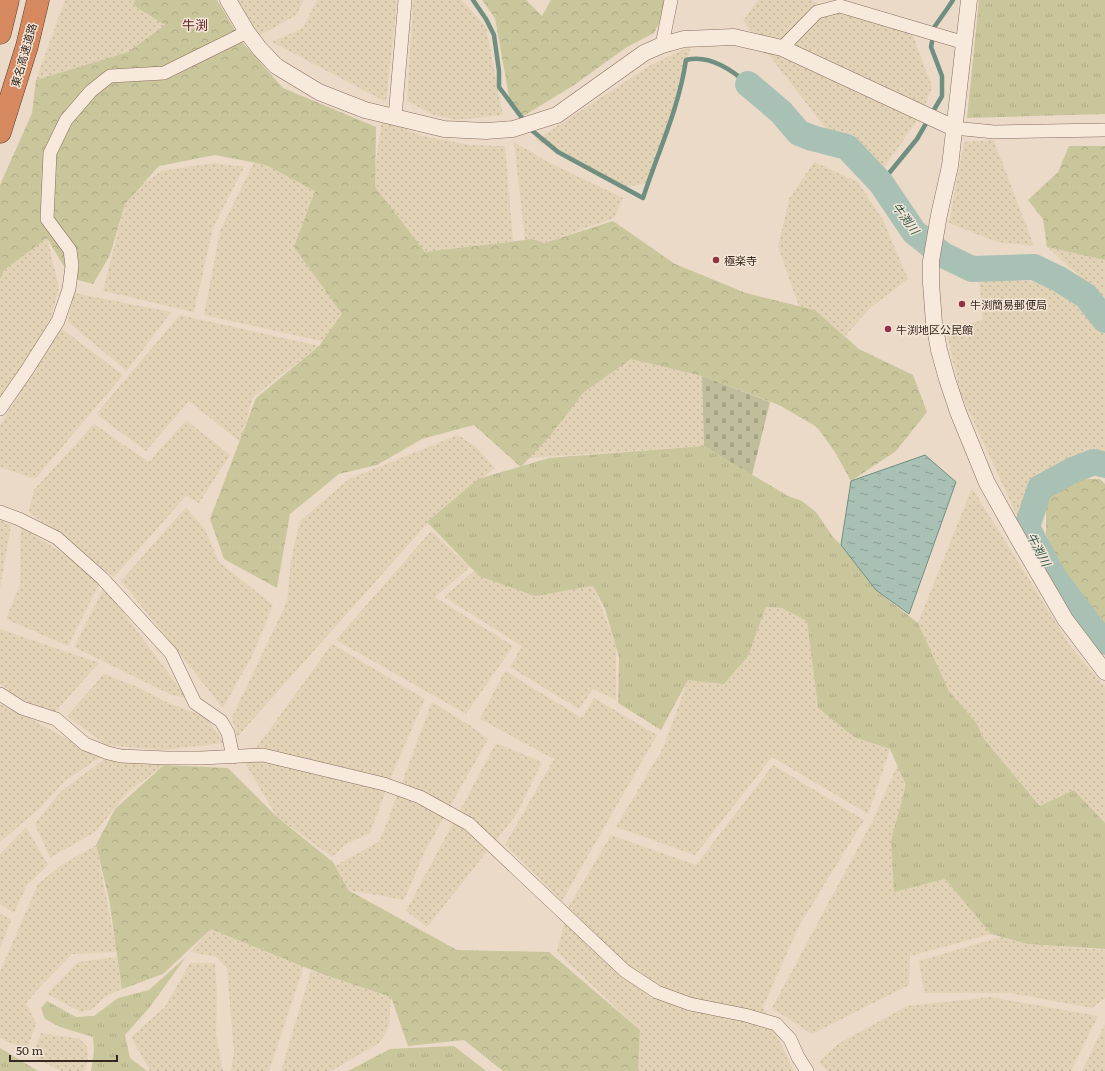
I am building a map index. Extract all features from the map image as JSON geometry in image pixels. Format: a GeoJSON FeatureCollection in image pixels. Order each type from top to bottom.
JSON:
{"type":"FeatureCollection","features":[{"type":"Feature","properties":{"kind":"highway"},"geometry":{"type":"LineString","coordinates":[[0,33],[8,0]]}},
{"type":"Feature","properties":{"kind":"highway","name":"東名高速道路"},"geometry":{"type":"LineString","coordinates":[[0,132],[27,46],[38,0]]}},
{"type":"Feature","properties":{"kind":"street"},"geometry":{"type":"LineString","coordinates":[[228,0],[247,32],[259,48],[276,66],[319,92],[365,110],[456,130],[486,131],[513,128],[557,115],[644,53],[662,45],[684,39],[734,37],[782,48],[954,128],[994,132],[1105,130]]}},
{"type":"Feature","properties":{"kind":"street"},"geometry":{"type":"LineString","coordinates":[[394,117],[405,0]]}},
{"type":"Feature","properties":{"kind":"street"},"geometry":{"type":"LineString","coordinates":[[662,45],[671,0]]}},
{"type":"Feature","properties":{"kind":"street"},"geometry":{"type":"LineString","coordinates":[[969,0],[950,166],[931,261],[934,323],[939,350],[958,412],[987,483],[1065,619],[1105,672]]}},
{"type":"Feature","properties":{"kind":"street"},"geometry":{"type":"LineString","coordinates":[[782,48],[817,12],[840,6],[965,43]]}},
{"type":"Feature","properties":{"kind":"street"},"geometry":{"type":"LineString","coordinates":[[0,409],[58,321],[69,289],[72,266],[70,250],[47,219],[50,153],[66,120],[90,91],[110,76],[164,73],[247,32]]}},
{"type":"Feature","properties":{"kind":"street"},"geometry":{"type":"LineString","coordinates":[[0,512],[25,522],[57,538],[102,578],[171,653],[195,703],[221,721],[228,733],[233,757]]}},
{"type":"Feature","properties":{"kind":"street"},"geometry":{"type":"LineString","coordinates":[[0,694],[22,708],[56,719],[85,744],[108,753],[121,756],[166,758],[263,755],[384,784],[420,797],[469,824],[625,972],[657,992],[690,1004],[745,1015],[776,1024],[790,1039],[798,1057],[807,1071]]}},
{"type":"Feature","properties":{"kind":"shaded area"},"geometry":{"type":"Polygon","coordinates":[[[65,0],[135,0],[133,5],[165,25],[128,52],[36,80],[65,0]]]}},
{"type":"Feature","properties":{"kind":"shaded area"},"geometry":{"type":"Polygon","coordinates":[[[238,0],[304,0],[296,15],[259,36],[238,0]]]}},
{"type":"Feature","properties":{"kind":"shaded area"},"geometry":{"type":"Polygon","coordinates":[[[317,0],[397,0],[386,102],[272,42],[303,28],[317,0]]]}},
{"type":"Feature","properties":{"kind":"shaded area"},"geometry":{"type":"Polygon","coordinates":[[[413,0],[462,0],[486,27],[503,115],[457,120],[434,115],[407,101],[413,0]]]}},
{"type":"Feature","properties":{"kind":"shaded area"},"geometry":{"type":"Polygon","coordinates":[[[758,0],[812,0],[826,10],[911,30],[932,87],[922,113],[884,168],[830,134],[743,21],[758,0]]]}},
{"type":"Feature","properties":{"kind":"shaded area"},"geometry":{"type":"Polygon","coordinates":[[[691,46],[673,114],[647,183],[624,188],[536,140],[651,65],[691,46]]]}},
{"type":"Feature","properties":{"kind":"shaded area"},"geometry":{"type":"Polygon","coordinates":[[[382,119],[422,136],[471,145],[505,146],[513,241],[425,252],[371,197],[382,119]]]}},
{"type":"Feature","properties":{"kind":"shaded area"},"geometry":{"type":"Polygon","coordinates":[[[994,140],[1034,246],[997,242],[949,223],[964,142],[994,140]]]}},
{"type":"Feature","properties":{"kind":"shaded area"},"geometry":{"type":"Polygon","coordinates":[[[514,142],[548,162],[623,198],[614,218],[544,243],[525,240],[514,142]]]}},
{"type":"Feature","properties":{"kind":"shaded area"},"geometry":{"type":"Polygon","coordinates":[[[254,162],[266,165],[319,187],[294,247],[342,314],[326,342],[204,315],[220,231],[254,162]]]}},
{"type":"Feature","properties":{"kind":"shaded area"},"geometry":{"type":"Polygon","coordinates":[[[814,162],[858,182],[883,220],[908,279],[870,308],[845,336],[815,310],[799,306],[778,247],[789,199],[814,162]]]}},
{"type":"Feature","properties":{"kind":"shaded area"},"geometry":{"type":"Polygon","coordinates":[[[214,163],[244,167],[213,228],[194,312],[103,291],[127,196],[161,171],[214,163]]]}},
{"type":"Feature","properties":{"kind":"shaded area"},"geometry":{"type":"Polygon","coordinates":[[[47,237],[59,288],[51,317],[23,367],[0,398],[0,282],[4,270],[47,237]]]}},
{"type":"Feature","properties":{"kind":"shaded area"},"geometry":{"type":"Polygon","coordinates":[[[1047,247],[1105,260],[1105,299],[1047,247]]]}},
{"type":"Feature","properties":{"kind":"shaded area"},"geometry":{"type":"Polygon","coordinates":[[[978,272],[1060,287],[1094,314],[1105,335],[1105,461],[1082,459],[1051,472],[1028,488],[1019,520],[960,392],[946,330],[983,320],[978,272]]]}},
{"type":"Feature","properties":{"kind":"shaded area"},"geometry":{"type":"Polygon","coordinates":[[[74,293],[171,312],[127,371],[68,322],[74,293]]]}},
{"type":"Feature","properties":{"kind":"shaded area"},"geometry":{"type":"Polygon","coordinates":[[[180,315],[319,346],[253,397],[240,442],[189,401],[146,451],[96,414],[180,315]]]}},
{"type":"Feature","properties":{"kind":"shaded area"},"geometry":{"type":"Polygon","coordinates":[[[57,328],[62,329],[123,375],[35,479],[0,467],[0,426],[57,328]]]}},
{"type":"Feature","properties":{"kind":"shaded area"},"geometry":{"type":"Polygon","coordinates":[[[631,359],[702,376],[704,446],[529,458],[584,392],[631,359]]]}},
{"type":"Feature","properties":{"kind":"shaded area"},"geometry":{"type":"Polygon","coordinates":[[[186,420],[230,455],[199,503],[186,496],[114,577],[29,512],[34,490],[94,424],[149,462],[186,420]]]}},
{"type":"Feature","properties":{"kind":"shaded area"},"geometry":{"type":"Polygon","coordinates":[[[458,435],[475,446],[495,468],[433,517],[237,737],[232,717],[287,602],[291,560],[300,521],[349,479],[458,435]]]}},
{"type":"Feature","properties":{"kind":"shaded area"},"geometry":{"type":"Polygon","coordinates":[[[972,488],[1071,647],[1105,687],[1105,823],[1074,790],[1041,806],[984,739],[949,691],[918,623],[972,488]]]}},
{"type":"Feature","properties":{"kind":"shaded area"},"geometry":{"type":"Polygon","coordinates":[[[186,507],[205,529],[219,562],[273,605],[253,654],[223,708],[121,581],[186,507]]]}},
{"type":"Feature","properties":{"kind":"shaded area"},"geometry":{"type":"Polygon","coordinates":[[[0,520],[11,525],[0,589],[0,520]]]}},
{"type":"Feature","properties":{"kind":"shaded area"},"geometry":{"type":"Polygon","coordinates":[[[21,527],[102,578],[68,646],[6,619],[20,584],[21,527]]]}},
{"type":"Feature","properties":{"kind":"shaded area"},"geometry":{"type":"Polygon","coordinates":[[[431,531],[470,567],[435,597],[513,646],[466,714],[336,640],[431,531]]]}},
{"type":"Feature","properties":{"kind":"shaded area"},"geometry":{"type":"Polygon","coordinates":[[[474,571],[535,595],[593,586],[616,645],[616,700],[593,689],[579,709],[510,667],[522,646],[444,597],[474,571]]]}},
{"type":"Feature","properties":{"kind":"shaded area"},"geometry":{"type":"Polygon","coordinates":[[[104,587],[187,698],[172,695],[74,647],[104,587]]]}},
{"type":"Feature","properties":{"kind":"shaded area"},"geometry":{"type":"Polygon","coordinates":[[[766,607],[782,608],[807,621],[818,708],[854,737],[890,749],[868,814],[772,757],[695,855],[616,827],[663,748],[688,680],[748,656],[766,607]]]}},
{"type":"Feature","properties":{"kind":"shaded area"},"geometry":{"type":"Polygon","coordinates":[[[0,629],[99,663],[55,712],[22,700],[0,684],[0,629]]]}},
{"type":"Feature","properties":{"kind":"shaded area"},"geometry":{"type":"Polygon","coordinates":[[[332,644],[425,699],[393,772],[370,833],[346,844],[332,857],[277,817],[245,763],[332,644]]]}},
{"type":"Feature","properties":{"kind":"shaded area"},"geometry":{"type":"Polygon","coordinates":[[[505,671],[582,718],[594,698],[657,735],[562,901],[505,845],[554,759],[480,719],[505,671]]]}},
{"type":"Feature","properties":{"kind":"shaded area"},"geometry":{"type":"Polygon","coordinates":[[[104,674],[135,686],[166,702],[206,717],[224,743],[162,750],[106,745],[67,716],[104,674]]]}},
{"type":"Feature","properties":{"kind":"shaded area"},"geometry":{"type":"Polygon","coordinates":[[[0,702],[100,757],[65,781],[40,808],[0,842],[0,702]]]}},
{"type":"Feature","properties":{"kind":"shaded area"},"geometry":{"type":"Polygon","coordinates":[[[432,702],[471,726],[488,739],[425,851],[404,900],[348,890],[335,866],[380,841],[432,702]]]}},
{"type":"Feature","properties":{"kind":"shaded area"},"geometry":{"type":"Polygon","coordinates":[[[496,743],[542,762],[516,815],[427,927],[406,911],[496,743]]]}},
{"type":"Feature","properties":{"kind":"shaded area"},"geometry":{"type":"Polygon","coordinates":[[[105,759],[164,765],[127,793],[95,832],[50,858],[35,824],[60,792],[105,759]]]}},
{"type":"Feature","properties":{"kind":"shaded area"},"geometry":{"type":"Polygon","coordinates":[[[773,765],[864,820],[799,926],[763,1007],[794,1071],[638,1071],[640,1030],[557,952],[568,908],[611,835],[696,865],[773,765]]]}},
{"type":"Feature","properties":{"kind":"shaded area"},"geometry":{"type":"Polygon","coordinates":[[[897,766],[914,775],[894,892],[945,879],[991,934],[910,956],[909,985],[812,1034],[772,1008],[873,820],[897,766]]]}},
{"type":"Feature","properties":{"kind":"shaded area"},"geometry":{"type":"Polygon","coordinates":[[[26,827],[48,865],[27,885],[14,913],[0,904],[0,854],[26,827]]]}},
{"type":"Feature","properties":{"kind":"shaded area"},"geometry":{"type":"Polygon","coordinates":[[[96,845],[117,952],[72,954],[41,986],[26,1003],[36,1023],[27,1050],[0,1038],[0,972],[38,884],[60,866],[96,845]]]}},
{"type":"Feature","properties":{"kind":"shaded area"},"geometry":{"type":"Polygon","coordinates":[[[0,913],[11,920],[0,948],[0,913]]]}},
{"type":"Feature","properties":{"kind":"shaded area"},"geometry":{"type":"Polygon","coordinates":[[[211,929],[304,966],[269,1071],[231,1071],[234,1052],[227,969],[217,957],[190,952],[211,929]]]}},
{"type":"Feature","properties":{"kind":"shaded area"},"geometry":{"type":"Polygon","coordinates":[[[1000,937],[1028,944],[1105,950],[1105,998],[1092,1008],[1010,993],[924,993],[919,961],[1000,937]]]}},
{"type":"Feature","properties":{"kind":"shaded area"},"geometry":{"type":"Polygon","coordinates":[[[117,957],[122,989],[104,997],[93,1009],[81,1012],[47,994],[78,962],[117,957]]]}},
{"type":"Feature","properties":{"kind":"shaded area"},"geometry":{"type":"Polygon","coordinates":[[[190,963],[215,963],[217,995],[216,1035],[223,1071],[150,1071],[131,1037],[165,1007],[190,963]]]}},
{"type":"Feature","properties":{"kind":"shaded area"},"geometry":{"type":"Polygon","coordinates":[[[311,971],[391,997],[389,1027],[379,1043],[331,1071],[281,1071],[311,971]]]}},
{"type":"Feature","properties":{"kind":"shaded area"},"geometry":{"type":"Polygon","coordinates":[[[990,997],[1098,1016],[1071,1071],[827,1071],[819,1062],[838,1044],[907,1006],[990,997]]]}},
{"type":"Feature","properties":{"kind":"shaded area"},"geometry":{"type":"Polygon","coordinates":[[[1105,1024],[1105,1071],[1082,1071],[1105,1024]]]}},
{"type":"Feature","properties":{"kind":"shaded area"},"geometry":{"type":"Polygon","coordinates":[[[41,1033],[80,1039],[87,1047],[88,1060],[84,1071],[60,1071],[32,1056],[41,1033]]]}},
{"type":"Feature","properties":{"kind":"green space"},"geometry":{"type":"Polygon","coordinates":[[[135,0],[217,0],[242,42],[283,88],[376,127],[375,187],[425,252],[532,239],[544,243],[613,221],[675,264],[746,293],[815,310],[859,349],[913,375],[927,412],[896,451],[851,481],[835,452],[817,427],[779,405],[702,376],[631,359],[584,392],[549,437],[521,467],[474,425],[422,439],[377,465],[339,474],[290,514],[277,588],[224,559],[210,519],[256,398],[319,346],[342,314],[294,247],[315,191],[266,165],[215,155],[159,166],[125,204],[110,255],[93,284],[71,278],[47,238],[4,270],[0,280],[0,185],[32,113],[36,80],[128,52],[165,25],[133,5],[135,0]]]}},
{"type":"Feature","properties":{"kind":"green space"},"geometry":{"type":"Polygon","coordinates":[[[482,0],[526,0],[542,16],[551,0],[665,0],[665,11],[654,33],[627,47],[574,85],[522,117],[510,102],[495,18],[482,0]]]}},
{"type":"Feature","properties":{"kind":"green space"},"geometry":{"type":"Polygon","coordinates":[[[979,0],[1105,0],[1105,114],[967,118],[979,0]]]}},
{"type":"Feature","properties":{"kind":"green space"},"geometry":{"type":"Polygon","coordinates":[[[1069,146],[1105,146],[1105,260],[1047,247],[1043,219],[1028,200],[1058,172],[1069,146]]]}},
{"type":"Feature","properties":{"kind":"green space"},"geometry":{"type":"Polygon","coordinates":[[[702,376],[770,402],[752,475],[704,446],[702,376]]]}},
{"type":"Feature","properties":{"kind":"green space"},"geometry":{"type":"Polygon","coordinates":[[[704,446],[788,496],[802,501],[816,512],[833,537],[876,590],[918,623],[949,691],[977,724],[984,739],[1040,806],[1074,790],[1105,823],[1105,949],[1028,944],[991,934],[945,879],[894,892],[891,841],[906,785],[890,749],[854,737],[818,708],[807,621],[782,608],[766,607],[748,656],[724,684],[688,680],[661,730],[618,703],[619,657],[605,609],[593,586],[535,596],[479,576],[427,522],[478,479],[549,458],[704,446]]]}},
{"type":"Feature","properties":{"kind":"green space"},"geometry":{"type":"Polygon","coordinates":[[[1077,479],[1100,479],[1105,484],[1105,625],[1091,609],[1059,566],[1046,534],[1046,498],[1077,479]]]}},
{"type":"Feature","properties":{"kind":"green space"},"geometry":{"type":"Polygon","coordinates":[[[164,765],[228,768],[277,817],[333,862],[348,890],[457,950],[549,952],[640,1030],[638,1071],[503,1071],[464,1040],[408,1046],[391,997],[319,973],[211,929],[163,974],[122,989],[109,899],[96,845],[115,809],[164,765]]]}},
{"type":"Feature","properties":{"kind":"green space"},"geometry":{"type":"Polygon","coordinates":[[[186,957],[149,1008],[125,1035],[130,1058],[147,1071],[91,1071],[94,1051],[93,1037],[60,1027],[45,1019],[41,1008],[47,1001],[76,1017],[94,1016],[118,998],[149,990],[186,957]]]}},
{"type":"Feature","properties":{"kind":"green space"},"geometry":{"type":"Polygon","coordinates":[[[454,1046],[486,1071],[348,1071],[390,1049],[454,1046]]]}},
{"type":"Feature","properties":{"kind":"green space"},"geometry":{"type":"Polygon","coordinates":[[[0,1048],[38,1071],[0,1071],[0,1048]]]}},
{"type":"Feature","properties":{"kind":"water"},"geometry":{"type":"Polygon","coordinates":[[[925,455],[956,482],[909,614],[876,590],[841,545],[851,481],[925,455]]]}},
{"type":"Feature","properties":{"kind":"waterway"},"geometry":{"type":"LineString","coordinates":[[473,0],[486,19],[494,35],[499,71],[499,87],[525,122]]}},
{"type":"Feature","properties":{"kind":"waterway"},"geometry":{"type":"LineString","coordinates":[[881,183],[917,139],[942,96],[942,76],[931,47],[935,26],[953,0]]}},
{"type":"Feature","properties":{"kind":"waterway"},"geometry":{"type":"LineString","coordinates":[[529,128],[558,152],[643,198],[673,113],[683,78],[686,60],[703,59],[719,64],[727,68],[748,84]]}},
{"type":"Feature","properties":{"kind":"waterway","name":"牛渕川"},"geometry":{"type":"LineString","coordinates":[[748,84],[781,112],[799,133],[847,147],[881,183],[914,232],[943,255],[972,269],[1034,267],[1059,279],[1086,296],[1105,320]]}},
{"type":"Feature","properties":{"kind":"waterway","name":"牛渕川"},"geometry":{"type":"LineString","coordinates":[[1105,465],[1094,462],[1073,470],[1040,488],[1027,527],[1053,576],[1092,628],[1105,642]]}},
{"type":"Feature","properties":{"kind":"place","name":"極楽寺"},"geometry":{"type":"Point","coordinates":[716,260]}},
{"type":"Feature","properties":{"kind":"place","name":"牛渕簡易郵便局"},"geometry":{"type":"Point","coordinates":[962,304]}},
{"type":"Feature","properties":{"kind":"place","name":"牛渕地区公民館"},"geometry":{"type":"Point","coordinates":[888,329]}},
{"type":"Feature","properties":{"kind":"district","name":"牛渕"},"geometry":{"type":"Point","coordinates":[195,24]}}]}
